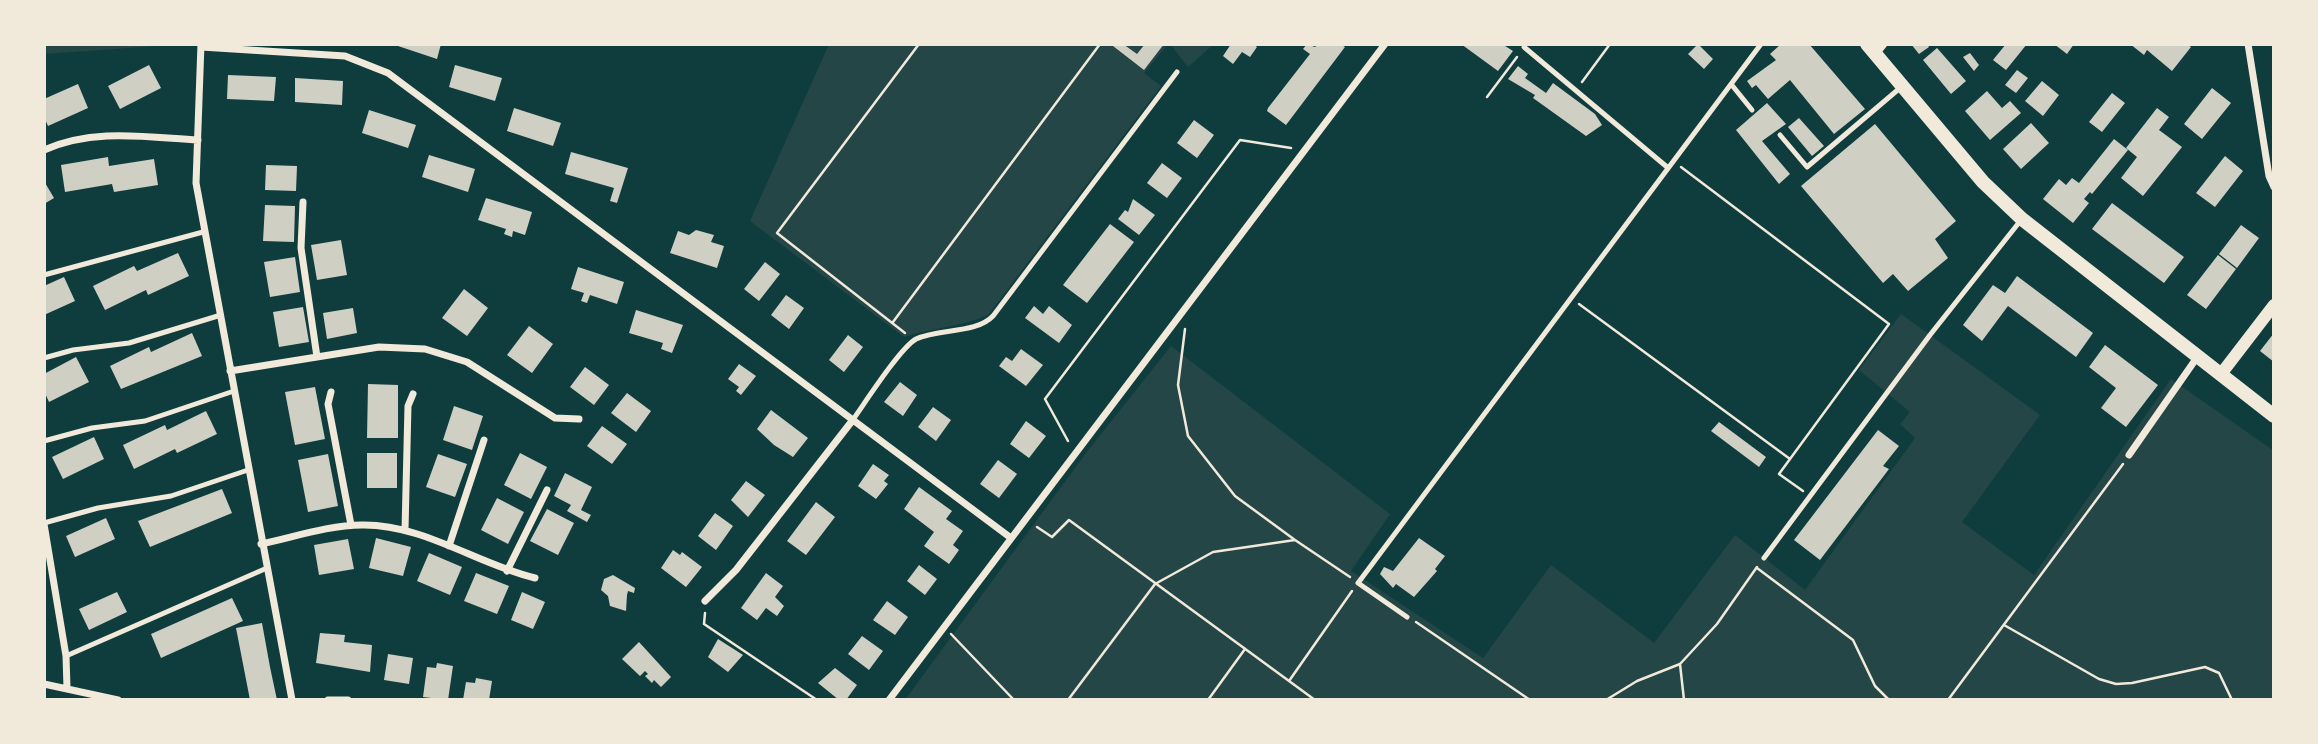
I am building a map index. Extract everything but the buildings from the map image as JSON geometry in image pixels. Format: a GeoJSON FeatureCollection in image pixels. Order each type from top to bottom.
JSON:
{"type":"FeatureCollection","features":[{"type":"Feature","properties":{"kind":"main road"},"geometry":{"type":"LineString","coordinates":[[1876,47],[1902,86],[1983,182],[2022,219],[2274,416]]}},
{"type":"Feature","properties":{"kind":"street"},"geometry":{"type":"LineString","coordinates":[[889,700],[1074,454],[1189,307],[1385,44]]}},
{"type":"Feature","properties":{"kind":"street"},"geometry":{"type":"LineString","coordinates":[[2248,44],[2269,176],[2274,187]]}},
{"type":"Feature","properties":{"kind":"street"},"geometry":{"type":"LineString","coordinates":[[292,700],[195,183],[201,45],[345,56],[388,73],[1011,538]]}},
{"type":"Feature","properties":{"kind":"street"},"geometry":{"type":"LineString","coordinates":[[44,150],[83,137],[130,136],[198,140]]}},
{"type":"Feature","properties":{"kind":"street"},"geometry":{"type":"LineString","coordinates":[[303,202],[301,248],[317,357]]}},
{"type":"Feature","properties":{"kind":"street"},"geometry":{"type":"LineString","coordinates":[[2221,374],[2274,305]]}},
{"type":"Feature","properties":{"kind":"street"},"geometry":{"type":"LineString","coordinates":[[230,371],[379,347],[425,349],[467,362],[555,418],[579,419]]}},
{"type":"Feature","properties":{"kind":"street"},"geometry":{"type":"LineString","coordinates":[[2129,455],[2198,356]]}},
{"type":"Feature","properties":{"kind":"street"},"geometry":{"type":"LineString","coordinates":[[331,392],[328,404],[351,525]]}},
{"type":"Feature","properties":{"kind":"street"},"geometry":{"type":"LineString","coordinates":[[405,530],[408,406],[413,394]]}},
{"type":"Feature","properties":{"kind":"street"},"geometry":{"type":"LineString","coordinates":[[705,601],[736,570],[852,421]]}},
{"type":"Feature","properties":{"kind":"street"},"geometry":{"type":"LineString","coordinates":[[449,546],[484,440]]}},
{"type":"Feature","properties":{"kind":"street"},"geometry":{"type":"LineString","coordinates":[[507,571],[547,491]]}},
{"type":"Feature","properties":{"kind":"street"},"geometry":{"type":"LineString","coordinates":[[44,524],[66,656],[67,688]]}},
{"type":"Feature","properties":{"kind":"street"},"geometry":{"type":"LineString","coordinates":[[261,544],[351,525],[405,530],[507,571],[535,578]]}},
{"type":"Feature","properties":{"kind":"street"},"geometry":{"type":"LineString","coordinates":[[44,684],[118,700]]}},
{"type":"Feature","properties":{"kind":"street"},"geometry":{"type":"LineString","coordinates":[[328,700],[348,700]]}},
{"type":"Feature","properties":{"kind":"lane"},"geometry":{"type":"LineString","coordinates":[[1407,617],[1358,583],[1761,44]]}},
{"type":"Feature","properties":{"kind":"lane"},"geometry":{"type":"LineString","coordinates":[[1524,47],[1667,167]]}},
{"type":"Feature","properties":{"kind":"lane"},"geometry":{"type":"LineString","coordinates":[[852,421],[914,340],[940,331],[987,322],[1177,72]]}},
{"type":"Feature","properties":{"kind":"lane"},"geometry":{"type":"LineString","coordinates":[[1731,84],[1752,110]]}},
{"type":"Feature","properties":{"kind":"lane"},"geometry":{"type":"LineString","coordinates":[[1780,135],[1807,167],[1902,86]]}},
{"type":"Feature","properties":{"kind":"lane"},"geometry":{"type":"LineString","coordinates":[[1764,558],[1930,335],[2022,219]]}},
{"type":"Feature","properties":{"kind":"lane"},"geometry":{"type":"LineString","coordinates":[[44,275],[203,232]]}},
{"type":"Feature","properties":{"kind":"lane"},"geometry":{"type":"LineString","coordinates":[[44,358],[73,350],[129,343],[220,315]]}},
{"type":"Feature","properties":{"kind":"lane"},"geometry":{"type":"LineString","coordinates":[[44,440],[92,428],[145,421],[234,391]]}},
{"type":"Feature","properties":{"kind":"lane"},"geometry":{"type":"LineString","coordinates":[[44,524],[116,505],[171,496],[248,470]]}},
{"type":"Feature","properties":{"kind":"lane"},"geometry":{"type":"LineString","coordinates":[[66,656],[267,568]]}},
{"type":"Feature","properties":{"kind":"path"},"geometry":{"type":"LineString","coordinates":[[914,340],[777,233],[919,44]]}},
{"type":"Feature","properties":{"kind":"path"},"geometry":{"type":"LineString","coordinates":[[892,323],[1100,44]]}},
{"type":"Feature","properties":{"kind":"path"},"geometry":{"type":"LineString","coordinates":[[1576,90],[1610,44]]}},
{"type":"Feature","properties":{"kind":"path"},"geometry":{"type":"LineString","coordinates":[[1487,97],[1524,47]]}},
{"type":"Feature","properties":{"kind":"path"},"geometry":{"type":"LineString","coordinates":[[1074,454],[1045,399],[1240,140],[1306,150]]}},
{"type":"Feature","properties":{"kind":"path"},"geometry":{"type":"LineString","coordinates":[[1672,160],[1889,324],[1779,474],[1811,497]]}},
{"type":"Feature","properties":{"kind":"path"},"geometry":{"type":"LineString","coordinates":[[1571,298],[1790,459]]}},
{"type":"Feature","properties":{"kind":"path"},"geometry":{"type":"LineString","coordinates":[[1189,307],[1178,385],[1188,436],[1235,496],[1358,583],[1289,681]]}},
{"type":"Feature","properties":{"kind":"path"},"geometry":{"type":"LineString","coordinates":[[1948,700],[2129,455]]}},
{"type":"Feature","properties":{"kind":"path"},"geometry":{"type":"LineString","coordinates":[[1042,530],[1052,537],[1069,520],[1315,700]]}},
{"type":"Feature","properties":{"kind":"path"},"geometry":{"type":"LineString","coordinates":[[1068,700],[1156,584],[1213,552],[1295,540]]}},
{"type":"Feature","properties":{"kind":"path"},"geometry":{"type":"LineString","coordinates":[[1606,700],[1637,681],[1680,664],[1717,624],[1764,558]]}},
{"type":"Feature","properties":{"kind":"path"},"geometry":{"type":"LineString","coordinates":[[1757,568],[1853,640],[1875,686],[1889,700]]}},
{"type":"Feature","properties":{"kind":"path"},"geometry":{"type":"LineString","coordinates":[[705,601],[704,624],[817,700]]}},
{"type":"Feature","properties":{"kind":"path"},"geometry":{"type":"LineString","coordinates":[[1407,617],[1530,700]]}},
{"type":"Feature","properties":{"kind":"path"},"geometry":{"type":"LineString","coordinates":[[2003,624],[2099,679],[2116,684],[2205,667],[2219,673],[2232,700]]}},
{"type":"Feature","properties":{"kind":"path"},"geometry":{"type":"LineString","coordinates":[[943,626],[1014,700]]}},
{"type":"Feature","properties":{"kind":"path"},"geometry":{"type":"LineString","coordinates":[[1209,700],[1245,649]]}},
{"type":"Feature","properties":{"kind":"path"},"geometry":{"type":"LineString","coordinates":[[1680,664],[1684,700]]}},
{"type":"Feature","properties":{"kind":"shaded area"},"geometry":{"type":"Polygon","coordinates":[[[44,44],[185,44],[44,54],[44,44]]]}},
{"type":"Feature","properties":{"kind":"shaded area"},"geometry":{"type":"Polygon","coordinates":[[[829,44],[1168,44],[1144,73],[1161,86],[989,314],[904,337],[750,221],[829,44]]]}},
{"type":"Feature","properties":{"kind":"shaded area"},"geometry":{"type":"Polygon","coordinates":[[[1170,44],[1214,44],[1188,67],[1170,44]]]}},
{"type":"Feature","properties":{"kind":"shaded area"},"geometry":{"type":"Polygon","coordinates":[[[1901,314],[2040,415],[1962,522],[2034,575],[2171,379],[2274,451],[2274,700],[905,700],[1086,453],[1171,346],[1390,514],[1351,571],[1483,658],[1551,565],[1654,643],[1735,535],[1805,590],[1915,438],[1900,424],[1910,412],[1859,370],[1901,314]]]}}]}
